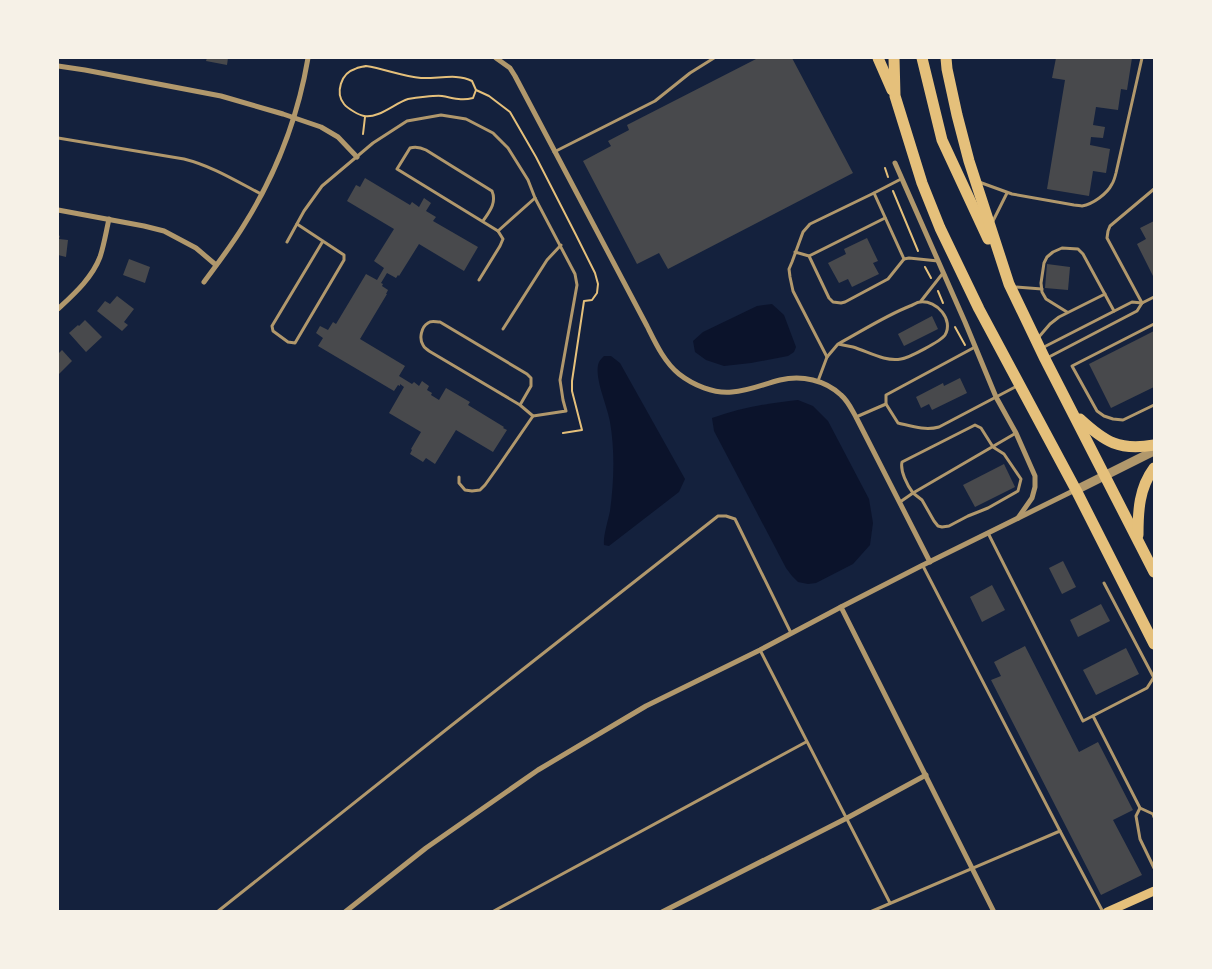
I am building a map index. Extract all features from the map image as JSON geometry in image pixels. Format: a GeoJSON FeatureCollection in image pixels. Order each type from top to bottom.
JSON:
{"type":"FeatureCollection","features":[{"type":"Feature","properties":{"kind":"highway"},"geometry":{"type":"LineString","coordinates":[[878,58],[895,96],[922,183],[940,228],[1154,644]]}},
{"type":"Feature","properties":{"kind":"highway"},"geometry":{"type":"LineString","coordinates":[[894,58],[895,96]]}},
{"type":"Feature","properties":{"kind":"highway"},"geometry":{"type":"LineString","coordinates":[[922,58],[942,140],[1040,349],[1154,572]]}},
{"type":"Feature","properties":{"kind":"highway"},"geometry":{"type":"LineString","coordinates":[[946,58],[957,115],[990,226],[1010,285]]}},
{"type":"Feature","properties":{"kind":"highway"},"geometry":{"type":"LineString","coordinates":[[1074,415],[1108,441],[1118,445],[1154,445]]}},
{"type":"Feature","properties":{"kind":"highway"},"geometry":{"type":"LineString","coordinates":[[1138,539],[1140,501],[1147,480],[1154,468]]}},
{"type":"Feature","properties":{"kind":"main road"},"geometry":{"type":"LineString","coordinates":[[1105,912],[1154,891]]}},
{"type":"Feature","properties":{"kind":"street"},"geometry":{"type":"LineString","coordinates":[[204,282],[245,224],[262,194],[288,136],[301,92],[308,58]]}},
{"type":"Feature","properties":{"kind":"street"},"geometry":{"type":"LineString","coordinates":[[496,58],[510,68],[515,76],[658,348],[678,373],[702,387],[717,392],[732,392],[792,378],[804,378],[818,381],[842,395],[856,417],[930,562]]}},
{"type":"Feature","properties":{"kind":"street"},"geometry":{"type":"LineString","coordinates":[[58,66],[221,96],[294,118],[321,127],[338,137],[357,157]]}},
{"type":"Feature","properties":{"kind":"street"},"geometry":{"type":"LineString","coordinates":[[895,163],[996,397],[1016,432],[1035,476],[1032,498],[1017,519]]}},
{"type":"Feature","properties":{"kind":"street"},"geometry":{"type":"LineString","coordinates":[[58,210],[164,231],[196,248],[216,265]]}},
{"type":"Feature","properties":{"kind":"street"},"geometry":{"type":"LineString","coordinates":[[58,309],[91,274],[99,259],[109,219]]}},
{"type":"Feature","properties":{"kind":"street"},"geometry":{"type":"LineString","coordinates":[[345,912],[426,848],[538,770],[646,706],[1154,451]]}},
{"type":"Feature","properties":{"kind":"street"},"geometry":{"type":"LineString","coordinates":[[841,607],[994,912]]}},
{"type":"Feature","properties":{"kind":"street"},"geometry":{"type":"LineString","coordinates":[[662,912],[847,818],[926,775]]}},
{"type":"Feature","properties":{"kind":"lane"},"geometry":{"type":"LineString","coordinates":[[554,152],[655,101],[690,73],[714,58]]}},
{"type":"Feature","properties":{"kind":"lane"},"geometry":{"type":"LineString","coordinates":[[976,180],[1007,193],[1082,206],[1104,194],[1111,186],[1116,173],[1142,58]]}},
{"type":"Feature","properties":{"kind":"lane"},"geometry":{"type":"LineString","coordinates":[[287,242],[304,211],[322,186],[373,143],[407,122],[441,114],[466,119],[493,133],[508,148],[528,180],[575,274],[577,285],[560,380],[566,412],[533,416],[520,406],[429,351],[422,345],[421,338],[423,329],[428,322],[440,322],[527,374],[531,378],[531,386],[520,406]]}},
{"type":"Feature","properties":{"kind":"lane"},"geometry":{"type":"LineString","coordinates":[[58,138],[199,163],[262,194]]}},
{"type":"Feature","properties":{"kind":"lane"},"geometry":{"type":"LineString","coordinates":[[479,280],[503,238],[498,231],[483,221],[397,169],[410,148],[414,146],[426,150],[492,191],[494,200],[483,221]]}},
{"type":"Feature","properties":{"kind":"lane"},"geometry":{"type":"LineString","coordinates":[[827,357],[793,291],[790,269],[803,232],[810,224],[902,179]]}},
{"type":"Feature","properties":{"kind":"lane"},"geometry":{"type":"LineString","coordinates":[[1142,303],[1107,238],[1110,226],[1154,189]]}},
{"type":"Feature","properties":{"kind":"lane"},"geometry":{"type":"LineString","coordinates":[[874,193],[904,260]]}},
{"type":"Feature","properties":{"kind":"lane"},"geometry":{"type":"LineString","coordinates":[[990,226],[1007,193]]}},
{"type":"Feature","properties":{"kind":"lane"},"geometry":{"type":"LineString","coordinates":[[498,231],[536,198]]}},
{"type":"Feature","properties":{"kind":"lane"},"geometry":{"type":"LineString","coordinates":[[795,252],[809,256],[885,218]]}},
{"type":"Feature","properties":{"kind":"lane"},"geometry":{"type":"LineString","coordinates":[[297,224],[323,241],[344,255],[344,260],[295,343],[288,342],[273,331],[272,326],[323,241]]}},
{"type":"Feature","properties":{"kind":"lane"},"geometry":{"type":"LineString","coordinates":[[504,329],[547,260],[560,245]]}},
{"type":"Feature","properties":{"kind":"lane"},"geometry":{"type":"LineString","coordinates":[[1067,312],[1046,299],[1042,292],[1041,282],[1044,263],[1047,257],[1052,252],[1062,248],[1078,249],[1083,254],[1114,311]]}},
{"type":"Feature","properties":{"kind":"lane"},"geometry":{"type":"LineString","coordinates":[[809,256],[829,298],[833,302],[841,303],[888,279],[904,260],[909,258],[938,261]]}},
{"type":"Feature","properties":{"kind":"lane"},"geometry":{"type":"LineString","coordinates":[[818,381],[827,357],[838,344],[898,311],[920,302],[943,272]]}},
{"type":"Feature","properties":{"kind":"lane"},"geometry":{"type":"LineString","coordinates":[[1010,285],[1042,289]]}},
{"type":"Feature","properties":{"kind":"lane"},"geometry":{"type":"LineString","coordinates":[[1040,349],[1050,324],[1067,312],[1105,294]]}},
{"type":"Feature","properties":{"kind":"lane"},"geometry":{"type":"LineString","coordinates":[[1040,349],[1137,311],[1142,303],[1154,297]]}},
{"type":"Feature","properties":{"kind":"lane"},"geometry":{"type":"LineString","coordinates":[[838,344],[853,347],[882,358],[902,359],[924,349],[944,337],[947,320],[940,309],[932,304],[920,302]]}},
{"type":"Feature","properties":{"kind":"lane"},"geometry":{"type":"LineString","coordinates":[[1040,349],[1132,302],[1142,303]]}},
{"type":"Feature","properties":{"kind":"lane"},"geometry":{"type":"LineString","coordinates":[[1154,324],[1072,366],[1096,411],[1104,416],[1123,420],[1154,405]]}},
{"type":"Feature","properties":{"kind":"lane"},"geometry":{"type":"LineString","coordinates":[[975,347],[886,395],[886,404],[898,424],[924,429],[939,427],[1020,384]]}},
{"type":"Feature","properties":{"kind":"lane"},"geometry":{"type":"LineString","coordinates":[[856,417],[886,404]]}},
{"type":"Feature","properties":{"kind":"lane"},"geometry":{"type":"LineString","coordinates":[[459,477],[459,483],[465,490],[480,490],[533,416]]}},
{"type":"Feature","properties":{"kind":"lane"},"geometry":{"type":"LineString","coordinates":[[975,425],[981,428],[993,447],[1004,454],[1021,479],[1018,491],[988,508],[949,526],[942,527],[938,526],[922,500],[913,492],[901,468],[902,462],[975,425]]}},
{"type":"Feature","properties":{"kind":"lane"},"geometry":{"type":"LineString","coordinates":[[899,502],[1016,432]]}},
{"type":"Feature","properties":{"kind":"lane"},"geometry":{"type":"LineString","coordinates":[[217,912],[718,516],[735,519],[791,633]]}},
{"type":"Feature","properties":{"kind":"lane"},"geometry":{"type":"LineString","coordinates":[[988,533],[1083,722],[1147,688],[1154,678],[1104,583]]}},
{"type":"Feature","properties":{"kind":"lane"},"geometry":{"type":"LineString","coordinates":[[923,566],[1060,831],[1105,912]]}},
{"type":"Feature","properties":{"kind":"lane"},"geometry":{"type":"LineString","coordinates":[[760,650],[890,903]]}},
{"type":"Feature","properties":{"kind":"lane"},"geometry":{"type":"LineString","coordinates":[[1093,716],[1140,808],[1153,814],[1154,817]]}},
{"type":"Feature","properties":{"kind":"lane"},"geometry":{"type":"LineString","coordinates":[[492,912],[806,742]]}},
{"type":"Feature","properties":{"kind":"lane"},"geometry":{"type":"LineString","coordinates":[[1140,808],[1136,816],[1140,839],[1154,868]]}},
{"type":"Feature","properties":{"kind":"lane"},"geometry":{"type":"LineString","coordinates":[[870,912],[1060,831]]}},
{"type":"Feature","properties":{"kind":"path"},"geometry":{"type":"LineString","coordinates":[[366,66],[422,78],[465,77],[472,81],[476,90],[473,98],[464,100],[441,96],[407,100],[372,116],[365,116],[344,104],[340,96],[340,86],[344,76],[353,69],[366,66]]}},
{"type":"Feature","properties":{"kind":"path"},"geometry":{"type":"LineString","coordinates":[[363,134],[365,116]]}},
{"type":"Feature","properties":{"kind":"path"},"geometry":{"type":"LineString","coordinates":[[886,168],[897,202],[922,260],[945,306]]}},
{"type":"Feature","properties":{"kind":"path"},"geometry":{"type":"LineString","coordinates":[[953,322],[968,351]]}},
{"type":"Feature","properties":{"kind":"water"},"geometry":{"type":"Polygon","coordinates":[[[772,304],[784,315],[796,347],[794,352],[788,356],[724,366],[706,360],[695,352],[693,341],[703,332],[757,306],[772,304]]]}},
{"type":"Feature","properties":{"kind":"water"},"geometry":{"type":"Polygon","coordinates":[[[604,356],[611,356],[620,363],[685,479],[679,492],[609,546],[604,545],[604,541],[610,511],[613,444],[609,416],[598,375],[599,362],[604,356]]]}},
{"type":"Feature","properties":{"kind":"water"},"geometry":{"type":"Polygon","coordinates":[[[798,400],[813,406],[828,421],[869,499],[873,523],[870,545],[853,564],[816,583],[808,584],[798,582],[786,568],[714,431],[712,418],[755,406],[798,400]]]}},
{"type":"Feature","properties":{"kind":"building"},"geometry":{"type":"Polygon","coordinates":[[[207,58],[228,58],[227,65],[206,61],[207,58]]]}},
{"type":"Feature","properties":{"kind":"building"},"geometry":{"type":"Polygon","coordinates":[[[758,58],[792,58],[853,173],[668,269],[659,253],[637,264],[583,161],[611,146],[608,141],[629,130],[627,125],[758,58]]]}},
{"type":"Feature","properties":{"kind":"building"},"geometry":{"type":"Polygon","coordinates":[[[1056,58],[1132,58],[1127,90],[1121,89],[1118,110],[1096,107],[1093,125],[1105,127],[1103,138],[1091,137],[1090,145],[1110,149],[1106,173],[1093,171],[1089,196],[1047,189],[1065,80],[1052,78],[1056,58]]]}},
{"type":"Feature","properties":{"kind":"building"},"geometry":{"type":"Polygon","coordinates":[[[365,178],[410,205],[412,202],[419,207],[424,198],[431,203],[426,211],[436,217],[433,221],[478,247],[464,271],[419,244],[399,276],[396,278],[387,273],[381,283],[388,290],[387,294],[360,339],[405,366],[399,376],[412,384],[414,382],[419,386],[422,381],[429,386],[427,390],[432,393],[431,395],[439,400],[446,388],[470,402],[468,405],[504,427],[507,430],[493,452],[456,430],[435,464],[426,458],[423,462],[410,454],[421,432],[389,413],[404,387],[400,384],[394,391],[318,346],[323,338],[316,333],[320,326],[328,330],[333,322],[336,324],[366,274],[377,280],[384,268],[374,261],[394,229],[347,201],[356,185],[360,187],[365,178]]]}},
{"type":"Feature","properties":{"kind":"building"},"geometry":{"type":"Polygon","coordinates":[[[1154,221],[1154,278],[1137,244],[1146,239],[1140,228],[1154,221]]]}},
{"type":"Feature","properties":{"kind":"building"},"geometry":{"type":"Polygon","coordinates":[[[58,235],[60,236],[59,239],[68,240],[66,257],[58,255],[58,235]]]}},
{"type":"Feature","properties":{"kind":"building"},"geometry":{"type":"Polygon","coordinates":[[[867,238],[878,261],[873,263],[879,274],[852,287],[848,279],[839,283],[828,263],[846,254],[844,249],[867,238]]]}},
{"type":"Feature","properties":{"kind":"building"},"geometry":{"type":"Polygon","coordinates":[[[129,259],[150,267],[145,283],[123,275],[129,259]]]}},
{"type":"Feature","properties":{"kind":"building"},"geometry":{"type":"Polygon","coordinates":[[[1047,264],[1070,267],[1068,290],[1045,288],[1047,264]]]}},
{"type":"Feature","properties":{"kind":"building"},"geometry":{"type":"Polygon","coordinates":[[[117,296],[134,309],[124,322],[128,325],[122,331],[97,311],[105,301],[110,304],[117,296]]]}},
{"type":"Feature","properties":{"kind":"building"},"geometry":{"type":"Polygon","coordinates":[[[932,316],[938,329],[904,346],[898,334],[932,316]]]}},
{"type":"Feature","properties":{"kind":"building"},"geometry":{"type":"Polygon","coordinates":[[[85,320],[102,337],[86,352],[69,333],[85,320]]]}},
{"type":"Feature","properties":{"kind":"building"},"geometry":{"type":"Polygon","coordinates":[[[1154,331],[1154,387],[1111,408],[1089,364],[1154,331]]]}},
{"type":"Feature","properties":{"kind":"building"},"geometry":{"type":"Polygon","coordinates":[[[62,350],[72,361],[58,375],[58,354],[62,350]]]}},
{"type":"Feature","properties":{"kind":"building"},"geometry":{"type":"Polygon","coordinates":[[[960,378],[967,393],[932,410],[929,404],[921,408],[916,397],[943,383],[944,386],[960,378]]]}},
{"type":"Feature","properties":{"kind":"building"},"geometry":{"type":"Polygon","coordinates":[[[1004,464],[1015,487],[975,507],[963,485],[1004,464]]]}},
{"type":"Feature","properties":{"kind":"building"},"geometry":{"type":"Polygon","coordinates":[[[1063,561],[1076,587],[1062,594],[1049,568],[1063,561]]]}},
{"type":"Feature","properties":{"kind":"building"},"geometry":{"type":"Polygon","coordinates":[[[992,585],[1005,610],[982,622],[970,597],[992,585]]]}},
{"type":"Feature","properties":{"kind":"building"},"geometry":{"type":"Polygon","coordinates":[[[1101,604],[1110,621],[1078,637],[1070,620],[1101,604]]]}},
{"type":"Feature","properties":{"kind":"building"},"geometry":{"type":"Polygon","coordinates":[[[1025,646],[1079,752],[1098,742],[1133,810],[1113,820],[1142,875],[1101,895],[991,680],[1001,676],[994,662],[1025,646]]]}},
{"type":"Feature","properties":{"kind":"building"},"geometry":{"type":"Polygon","coordinates":[[[1126,648],[1139,674],[1096,695],[1083,670],[1126,648]]]}}]}
